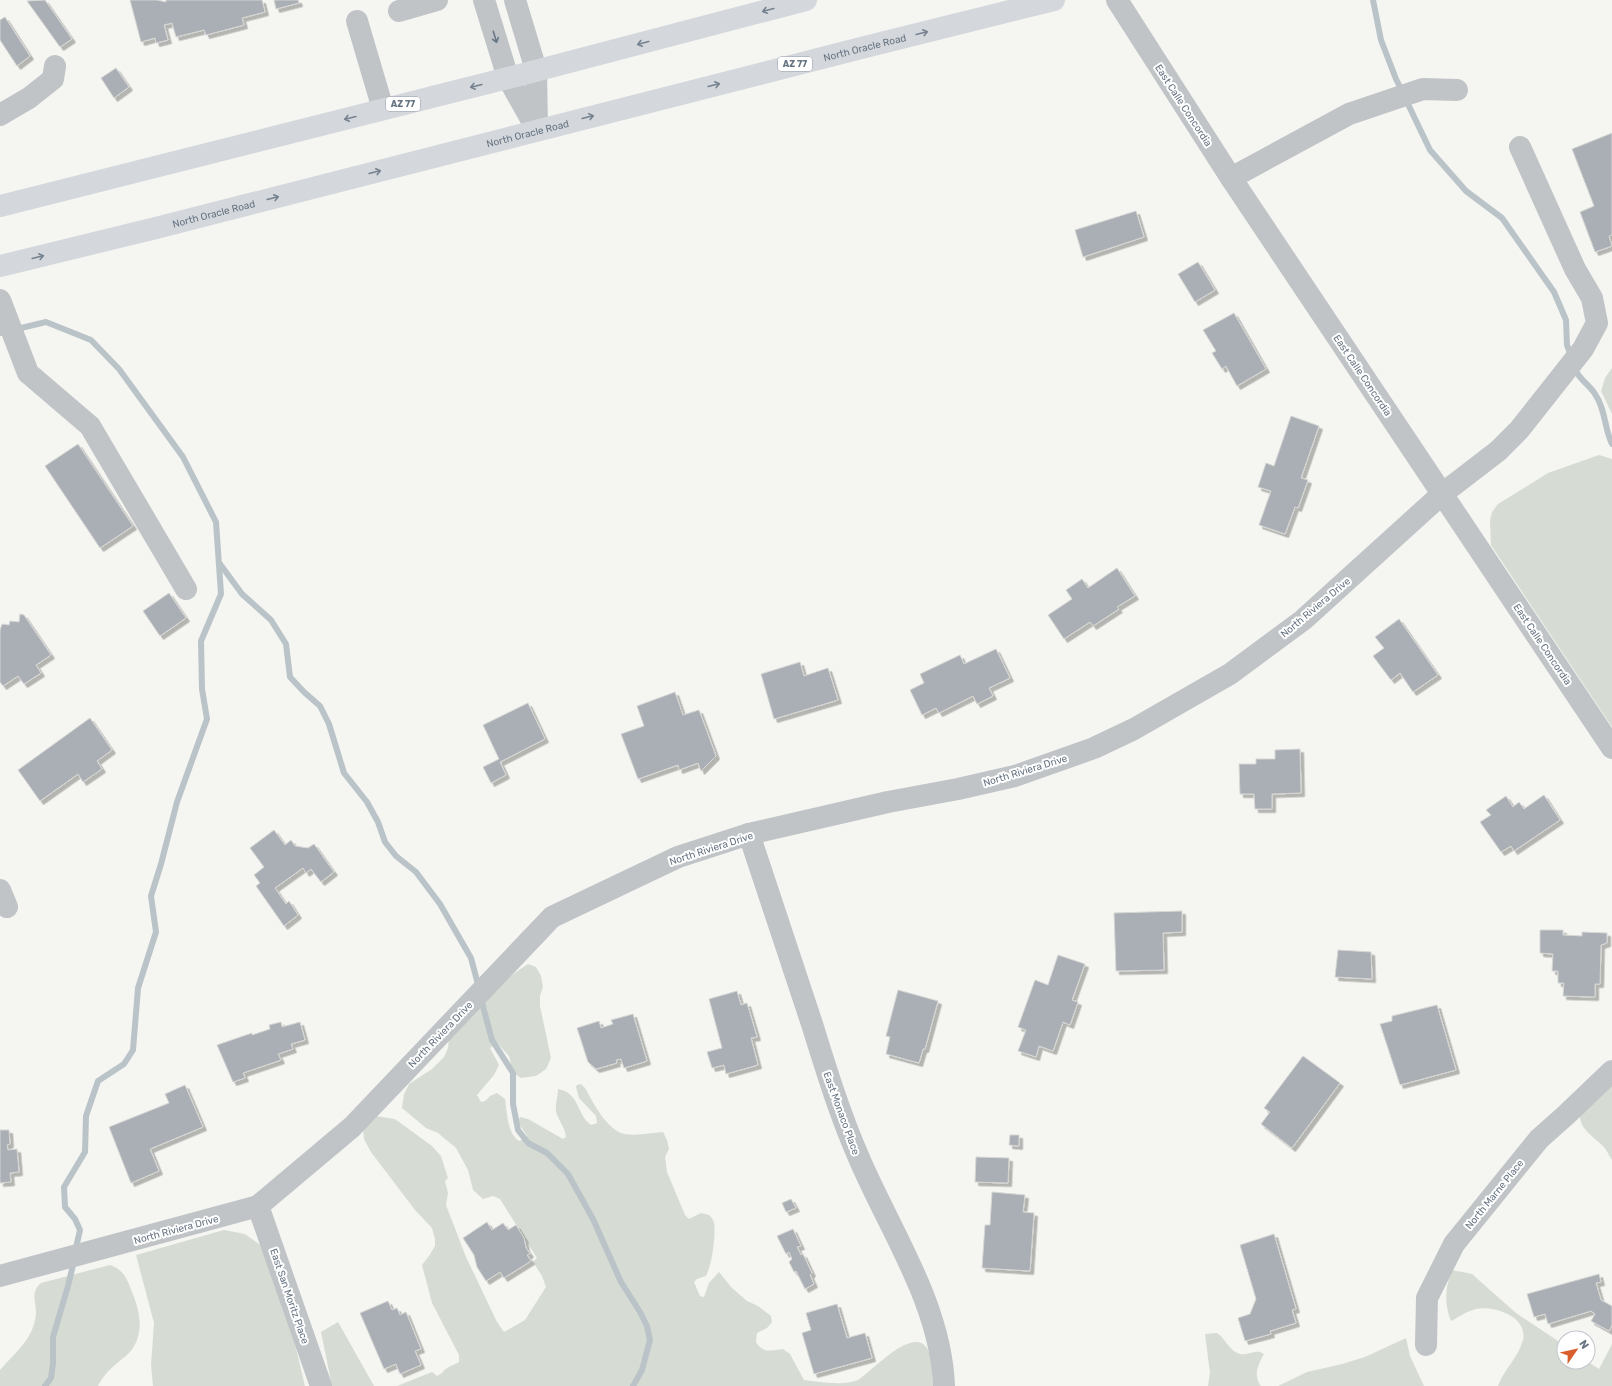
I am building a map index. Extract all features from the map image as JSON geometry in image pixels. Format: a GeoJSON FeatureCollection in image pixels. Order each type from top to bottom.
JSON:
{"type":"FeatureCollection","features":[{"type":"Feature","properties":{"kind":"highway","name":"AZ 77"},"geometry":{"type":"LineString","coordinates":[[0,206],[508,78],[806,0]]}},
{"type":"Feature","properties":{"kind":"highway","name":"North Oracle Road"},"geometry":{"type":"LineString","coordinates":[[0,266],[164,226],[537,130],[1054,0]]}},
{"type":"Feature","properties":{"kind":"street"},"geometry":{"type":"LineString","coordinates":[[398,11],[437,0]]}},
{"type":"Feature","properties":{"kind":"street"},"geometry":{"type":"LineString","coordinates":[[484,0],[508,78],[537,130]]}},
{"type":"Feature","properties":{"kind":"street"},"geometry":{"type":"LineString","coordinates":[[515,0],[536,70],[537,130]]}},
{"type":"Feature","properties":{"kind":"street","name":"East Calle Concordia"},"geometry":{"type":"LineString","coordinates":[[1117,0],[1231,178],[1612,748]]}},
{"type":"Feature","properties":{"kind":"street"},"geometry":{"type":"LineString","coordinates":[[357,21],[383,109]]}},
{"type":"Feature","properties":{"kind":"street"},"geometry":{"type":"LineString","coordinates":[[0,115],[29,98],[53,79],[55,66]]}},
{"type":"Feature","properties":{"kind":"street"},"geometry":{"type":"LineString","coordinates":[[1231,178],[1349,114],[1423,89],[1458,90]]}},
{"type":"Feature","properties":{"kind":"street","name":"North Riviera Drive"},"geometry":{"type":"LineString","coordinates":[[0,1276],[258,1206],[352,1127],[552,917],[678,857],[749,834],[888,802],[958,790],[1015,776],[1094,748],[1134,729],[1230,674],[1303,620],[1442,494],[1498,451],[1519,430],[1584,349],[1596,324],[1592,298],[1575,270],[1520,147]]}},
{"type":"Feature","properties":{"kind":"street"},"geometry":{"type":"LineString","coordinates":[[3,309],[28,373],[90,426],[186,588]]}},
{"type":"Feature","properties":{"kind":"street","name":"East Monaco Place"},"geometry":{"type":"LineString","coordinates":[[749,834],[836,1098],[859,1158],[908,1258],[936,1332],[943,1364],[944,1386]]}},
{"type":"Feature","properties":{"kind":"street","name":"North Marne Place"},"geometry":{"type":"LineString","coordinates":[[1426,1345],[1427,1298],[1454,1244],[1539,1139],[1612,1071]]}},
{"type":"Feature","properties":{"kind":"street","name":"East San Moritz Place"},"geometry":{"type":"LineString","coordinates":[[258,1206],[321,1386]]}},
{"type":"Feature","properties":{"kind":"shaded area"},"geometry":{"type":"Polygon","coordinates":[[[1612,368],[1612,414],[1601,391],[1605,378],[1612,368]]]}},
{"type":"Feature","properties":{"kind":"shaded area"},"geometry":{"type":"Polygon","coordinates":[[[1599,455],[1612,459],[1612,727],[1491,545],[1490,520],[1492,512],[1498,504],[1548,473],[1599,455]]]}},
{"type":"Feature","properties":{"kind":"shaded area"},"geometry":{"type":"Polygon","coordinates":[[[528,964],[536,967],[541,976],[543,987],[540,996],[540,1006],[551,1058],[546,1069],[536,1076],[521,1078],[513,1073],[509,1056],[497,1043],[490,1048],[499,1065],[494,1075],[477,1095],[481,1102],[497,1093],[505,1099],[510,1128],[512,1133],[519,1141],[525,1139],[527,1136],[518,1122],[520,1117],[528,1119],[563,1139],[566,1137],[556,1112],[558,1089],[565,1091],[574,1099],[586,1120],[591,1125],[597,1123],[596,1116],[579,1098],[576,1087],[577,1085],[581,1084],[601,1115],[612,1128],[618,1132],[635,1135],[663,1132],[669,1149],[665,1157],[667,1172],[685,1215],[689,1219],[701,1213],[709,1215],[713,1219],[714,1223],[714,1242],[708,1271],[706,1276],[697,1279],[694,1282],[700,1296],[704,1297],[709,1283],[719,1272],[732,1288],[747,1301],[758,1306],[771,1316],[772,1322],[767,1328],[757,1333],[756,1342],[759,1346],[764,1350],[783,1349],[790,1354],[804,1380],[845,1383],[858,1380],[894,1351],[914,1342],[923,1344],[929,1352],[932,1364],[933,1386],[397,1386],[432,1372],[437,1376],[439,1375],[448,1367],[459,1362],[459,1355],[432,1303],[422,1265],[435,1246],[432,1228],[415,1210],[371,1152],[364,1139],[363,1129],[375,1116],[395,1119],[432,1146],[441,1156],[448,1178],[445,1181],[448,1193],[446,1205],[466,1257],[497,1322],[504,1332],[525,1320],[546,1287],[542,1276],[533,1262],[537,1258],[500,1199],[493,1196],[483,1199],[473,1190],[468,1170],[456,1148],[438,1133],[426,1128],[402,1108],[404,1094],[409,1084],[432,1069],[444,1057],[448,1048],[449,1038],[488,996],[516,972],[528,964]]]}},
{"type":"Feature","properties":{"kind":"shaded area"},"geometry":{"type":"Polygon","coordinates":[[[1612,1084],[1612,1160],[1604,1148],[1584,1128],[1581,1123],[1580,1113],[1612,1084]]]}},
{"type":"Feature","properties":{"kind":"shaded area"},"geometry":{"type":"Polygon","coordinates":[[[224,1230],[245,1234],[263,1247],[294,1340],[305,1386],[153,1386],[151,1365],[154,1323],[136,1255],[224,1230]]]}},
{"type":"Feature","properties":{"kind":"shaded area"},"geometry":{"type":"Polygon","coordinates":[[[110,1265],[122,1272],[127,1279],[138,1308],[140,1325],[139,1333],[137,1341],[127,1355],[107,1373],[98,1386],[0,1386],[0,1370],[26,1341],[33,1328],[36,1315],[34,1296],[37,1287],[41,1283],[110,1265]]]}},
{"type":"Feature","properties":{"kind":"shaded area"},"geometry":{"type":"Polygon","coordinates":[[[1452,1270],[1472,1274],[1516,1313],[1556,1340],[1556,1370],[1596,1370],[1596,1367],[1599,1369],[1612,1344],[1612,1386],[1498,1386],[1521,1346],[1523,1332],[1520,1324],[1508,1314],[1483,1308],[1473,1310],[1451,1321],[1446,1302],[1448,1283],[1452,1270]]]}},
{"type":"Feature","properties":{"kind":"shaded area"},"geometry":{"type":"Polygon","coordinates":[[[338,1322],[374,1386],[332,1386],[321,1332],[338,1322]]]}},
{"type":"Feature","properties":{"kind":"shaded area"},"geometry":{"type":"Polygon","coordinates":[[[1217,1333],[1233,1350],[1240,1354],[1261,1352],[1264,1354],[1257,1370],[1257,1378],[1261,1386],[1208,1386],[1210,1373],[1205,1334],[1217,1333]]]}},
{"type":"Feature","properties":{"kind":"shaded area"},"geometry":{"type":"Polygon","coordinates":[[[1406,1338],[1410,1356],[1424,1386],[1278,1386],[1307,1372],[1365,1357],[1406,1338]]]}},
{"type":"Feature","properties":{"kind":"building"},"geometry":{"type":"Polygon","coordinates":[[[45,0],[72,39],[60,47],[27,1],[45,0]]]}},
{"type":"Feature","properties":{"kind":"building"},"geometry":{"type":"Polygon","coordinates":[[[130,0],[157,0],[166,2],[166,0],[262,0],[265,12],[242,18],[244,25],[206,35],[204,30],[176,37],[172,23],[164,25],[168,40],[156,43],[155,38],[141,42],[130,0]]]}},
{"type":"Feature","properties":{"kind":"building"},"geometry":{"type":"Polygon","coordinates":[[[274,0],[298,0],[299,3],[276,9],[274,0]]]}},
{"type":"Feature","properties":{"kind":"building"},"geometry":{"type":"Polygon","coordinates":[[[5,17],[30,56],[17,66],[0,40],[0,20],[5,17]]]}},
{"type":"Feature","properties":{"kind":"building"},"geometry":{"type":"Polygon","coordinates":[[[116,68],[129,87],[114,98],[101,78],[116,68]]]}},
{"type":"Feature","properties":{"kind":"building"},"geometry":{"type":"Polygon","coordinates":[[[1612,133],[1612,235],[1609,236],[1612,246],[1595,252],[1580,212],[1594,206],[1572,149],[1612,133]]]}},
{"type":"Feature","properties":{"kind":"building"},"geometry":{"type":"Polygon","coordinates":[[[1136,211],[1144,237],[1083,257],[1075,230],[1136,211]]]}},
{"type":"Feature","properties":{"kind":"building"},"geometry":{"type":"Polygon","coordinates":[[[1198,262],[1215,290],[1195,302],[1178,274],[1198,262]]]}},
{"type":"Feature","properties":{"kind":"building"},"geometry":{"type":"Polygon","coordinates":[[[1234,313],[1266,369],[1237,386],[1226,366],[1222,369],[1212,353],[1216,351],[1203,330],[1234,313]]]}},
{"type":"Feature","properties":{"kind":"building"},"geometry":{"type":"Polygon","coordinates":[[[1291,416],[1319,426],[1301,478],[1308,480],[1298,508],[1295,507],[1285,534],[1259,525],[1271,491],[1258,487],[1266,463],[1274,466],[1291,416]]]}},
{"type":"Feature","properties":{"kind":"building"},"geometry":{"type":"Polygon","coordinates":[[[78,444],[133,526],[100,548],[45,466],[78,444]]]}},
{"type":"Feature","properties":{"kind":"building"},"geometry":{"type":"Polygon","coordinates":[[[1117,568],[1135,596],[1117,607],[1119,609],[1093,626],[1090,622],[1064,639],[1048,615],[1072,599],[1066,590],[1082,579],[1088,588],[1117,568]]]}},
{"type":"Feature","properties":{"kind":"building"},"geometry":{"type":"Polygon","coordinates":[[[169,593],[186,618],[160,636],[143,611],[169,593]]]}},
{"type":"Feature","properties":{"kind":"building"},"geometry":{"type":"Polygon","coordinates":[[[20,614],[24,615],[51,655],[36,665],[41,673],[24,684],[18,676],[3,686],[0,682],[0,630],[2,624],[9,625],[10,621],[19,622],[20,614]]]}},
{"type":"Feature","properties":{"kind":"building"},"geometry":{"type":"Polygon","coordinates":[[[1399,619],[1438,675],[1413,692],[1400,673],[1391,680],[1373,656],[1384,648],[1375,637],[1399,619]]]}},
{"type":"Feature","properties":{"kind":"building"},"geometry":{"type":"Polygon","coordinates":[[[996,649],[1010,678],[989,688],[993,696],[977,704],[973,696],[939,713],[936,708],[922,715],[910,690],[924,683],[920,674],[960,655],[964,664],[996,649]]]}},
{"type":"Feature","properties":{"kind":"building"},"geometry":{"type":"Polygon","coordinates":[[[800,662],[804,676],[828,668],[838,700],[774,719],[761,674],[800,662]]]}},
{"type":"Feature","properties":{"kind":"building"},"geometry":{"type":"Polygon","coordinates":[[[675,692],[683,715],[699,710],[716,756],[701,771],[698,763],[679,770],[678,765],[638,779],[621,734],[644,726],[637,706],[675,692]]]}},
{"type":"Feature","properties":{"kind":"building"},"geometry":{"type":"Polygon","coordinates":[[[528,703],[545,739],[500,762],[506,775],[491,783],[483,767],[499,759],[483,725],[528,703]]]}},
{"type":"Feature","properties":{"kind":"building"},"geometry":{"type":"Polygon","coordinates":[[[90,718],[112,750],[97,761],[102,769],[83,782],[78,774],[40,801],[18,770],[90,718]]]}},
{"type":"Feature","properties":{"kind":"building"},"geometry":{"type":"Polygon","coordinates":[[[1300,749],[1301,793],[1272,794],[1272,809],[1255,809],[1254,794],[1240,794],[1239,764],[1256,764],[1256,759],[1275,759],[1275,750],[1300,749]]]}},
{"type":"Feature","properties":{"kind":"building"},"geometry":{"type":"Polygon","coordinates":[[[1544,795],[1560,820],[1514,851],[1511,846],[1501,852],[1480,822],[1491,815],[1486,810],[1506,796],[1513,807],[1519,802],[1524,809],[1544,795]]]}},
{"type":"Feature","properties":{"kind":"building"},"geometry":{"type":"Polygon","coordinates":[[[274,830],[285,845],[291,840],[295,846],[308,848],[314,844],[334,872],[321,882],[311,869],[306,873],[303,868],[275,888],[286,904],[289,901],[298,915],[284,926],[256,886],[260,883],[254,875],[264,867],[250,848],[274,830]]]}},
{"type":"Feature","properties":{"kind":"building"},"geometry":{"type":"Polygon","coordinates":[[[1182,911],[1182,932],[1163,933],[1164,970],[1116,971],[1114,913],[1182,911]]]}},
{"type":"Feature","properties":{"kind":"building"},"geometry":{"type":"Polygon","coordinates":[[[1540,930],[1563,930],[1563,935],[1582,936],[1582,932],[1607,933],[1607,943],[1601,945],[1600,984],[1595,984],[1595,997],[1563,996],[1564,983],[1558,983],[1558,971],[1552,971],[1553,954],[1540,953],[1540,930]]]}},
{"type":"Feature","properties":{"kind":"building"},"geometry":{"type":"Polygon","coordinates":[[[1338,950],[1371,952],[1372,979],[1335,977],[1338,950]]]}},
{"type":"Feature","properties":{"kind":"building"},"geometry":{"type":"Polygon","coordinates":[[[1058,955],[1085,964],[1072,1000],[1078,1002],[1070,1025],[1063,1022],[1053,1051],[1039,1046],[1036,1057],[1018,1051],[1026,1030],[1018,1027],[1035,980],[1048,985],[1058,955]]]}},
{"type":"Feature","properties":{"kind":"building"},"geometry":{"type":"Polygon","coordinates":[[[898,990],[938,1001],[925,1049],[923,1049],[919,1063],[886,1054],[890,1037],[886,1036],[898,990]]]}},
{"type":"Feature","properties":{"kind":"building"},"geometry":{"type":"Polygon","coordinates":[[[737,991],[741,1005],[747,1003],[757,1037],[751,1038],[758,1065],[726,1074],[724,1065],[712,1068],[707,1052],[722,1048],[709,999],[737,991]]]}},
{"type":"Feature","properties":{"kind":"building"},"geometry":{"type":"Polygon","coordinates":[[[1437,1005],[1456,1070],[1400,1085],[1380,1024],[1392,1021],[1392,1016],[1437,1005]]]}},
{"type":"Feature","properties":{"kind":"building"},"geometry":{"type":"Polygon","coordinates":[[[633,1014],[647,1061],[624,1068],[621,1059],[616,1060],[617,1063],[596,1069],[588,1062],[577,1028],[599,1021],[601,1028],[613,1024],[611,1020],[633,1014]]]}},
{"type":"Feature","properties":{"kind":"building"},"geometry":{"type":"Polygon","coordinates":[[[281,1022],[282,1027],[300,1022],[305,1040],[291,1044],[293,1049],[278,1054],[281,1060],[243,1073],[245,1078],[233,1082],[217,1045],[252,1033],[252,1035],[270,1029],[269,1025],[281,1022]]]}},
{"type":"Feature","properties":{"kind":"building"},"geometry":{"type":"Polygon","coordinates":[[[1303,1056],[1340,1083],[1292,1148],[1261,1124],[1270,1112],[1264,1108],[1303,1056]]]}},
{"type":"Feature","properties":{"kind":"building"},"geometry":{"type":"Polygon","coordinates":[[[185,1085],[203,1127],[150,1149],[159,1171],[131,1183],[109,1127],[169,1103],[165,1094],[185,1085]]]}},
{"type":"Feature","properties":{"kind":"building"},"geometry":{"type":"Polygon","coordinates":[[[0,1130],[9,1130],[10,1144],[7,1145],[8,1150],[17,1149],[19,1172],[10,1173],[11,1182],[0,1183],[0,1130]]]}},
{"type":"Feature","properties":{"kind":"building"},"geometry":{"type":"Polygon","coordinates":[[[1010,1135],[1019,1135],[1019,1146],[1009,1145],[1010,1135]]]}},
{"type":"Feature","properties":{"kind":"building"},"geometry":{"type":"Polygon","coordinates":[[[976,1157],[1009,1158],[1008,1183],[975,1182],[976,1157]]]}},
{"type":"Feature","properties":{"kind":"building"},"geometry":{"type":"Polygon","coordinates":[[[992,1192],[1025,1195],[1023,1212],[1034,1213],[1030,1271],[982,1268],[985,1225],[990,1225],[992,1192]]]}},
{"type":"Feature","properties":{"kind":"building"},"geometry":{"type":"Polygon","coordinates":[[[791,1199],[796,1208],[786,1212],[782,1203],[791,1199]]]}},
{"type":"Feature","properties":{"kind":"building"},"geometry":{"type":"Polygon","coordinates":[[[487,1222],[492,1230],[503,1223],[508,1230],[516,1225],[524,1238],[526,1248],[530,1254],[527,1255],[531,1261],[504,1278],[500,1272],[486,1281],[477,1267],[474,1255],[463,1238],[487,1222]]]}},
{"type":"Feature","properties":{"kind":"building"},"geometry":{"type":"Polygon","coordinates":[[[793,1229],[801,1246],[797,1247],[801,1255],[803,1254],[812,1273],[810,1275],[814,1284],[805,1289],[796,1271],[794,1272],[789,1262],[792,1259],[789,1252],[786,1254],[777,1236],[793,1229]]]}},
{"type":"Feature","properties":{"kind":"building"},"geometry":{"type":"Polygon","coordinates":[[[1274,1234],[1296,1309],[1292,1310],[1296,1323],[1270,1331],[1271,1334],[1245,1341],[1238,1318],[1250,1314],[1256,1299],[1240,1245],[1274,1234]]]}},
{"type":"Feature","properties":{"kind":"building"},"geometry":{"type":"Polygon","coordinates":[[[1599,1274],[1601,1282],[1596,1283],[1601,1300],[1612,1306],[1612,1325],[1609,1331],[1591,1321],[1595,1314],[1591,1311],[1548,1324],[1545,1314],[1534,1317],[1527,1294],[1599,1274]]]}},
{"type":"Feature","properties":{"kind":"building"},"geometry":{"type":"Polygon","coordinates":[[[388,1301],[392,1310],[397,1308],[400,1315],[406,1312],[421,1349],[415,1351],[421,1365],[400,1374],[396,1364],[384,1369],[360,1313],[388,1301]]]}},
{"type":"Feature","properties":{"kind":"building"},"geometry":{"type":"Polygon","coordinates":[[[837,1304],[847,1338],[865,1333],[872,1358],[814,1374],[802,1333],[811,1330],[806,1313],[837,1304]]]}},
{"type":"Feature","properties":{"kind":"waterway"},"geometry":{"type":"LineString","coordinates":[[1373,0],[1381,40],[1402,91]]}},
{"type":"Feature","properties":{"kind":"waterway"},"geometry":{"type":"LineString","coordinates":[[1406,100],[1430,150],[1466,191],[1502,218],[1554,292],[1566,320],[1567,345],[1571,356]]}},
{"type":"Feature","properties":{"kind":"waterway"},"geometry":{"type":"LineString","coordinates":[[0,333],[46,322],[91,340],[119,369],[183,457],[216,522],[221,594],[201,641],[202,689],[207,719],[177,802],[151,896],[156,932],[138,988],[133,1050],[124,1064],[98,1081],[86,1116],[85,1152],[64,1187],[65,1207],[75,1219],[80,1230],[75,1252]]}},
{"type":"Feature","properties":{"kind":"waterway"},"geometry":{"type":"LineString","coordinates":[[1574,367],[1578,375],[1593,390],[1599,400],[1612,444]]}},
{"type":"Feature","properties":{"kind":"waterway"},"geometry":{"type":"LineString","coordinates":[[220,564],[242,594],[271,620],[286,644],[290,677],[320,706],[329,724],[344,773],[367,802],[378,822],[385,842],[396,856],[416,872],[440,904],[471,958],[479,988]]}},
{"type":"Feature","properties":{"kind":"waterway"},"geometry":{"type":"LineString","coordinates":[[481,999],[492,1040],[513,1073],[513,1104],[518,1130],[528,1143],[547,1153],[568,1174],[593,1219],[621,1282],[647,1326],[650,1340],[642,1370],[633,1386]]}},
{"type":"Feature","properties":{"kind":"waterway"},"geometry":{"type":"LineString","coordinates":[[45,1386],[51,1378],[53,1363],[53,1337],[74,1261]]}}]}
